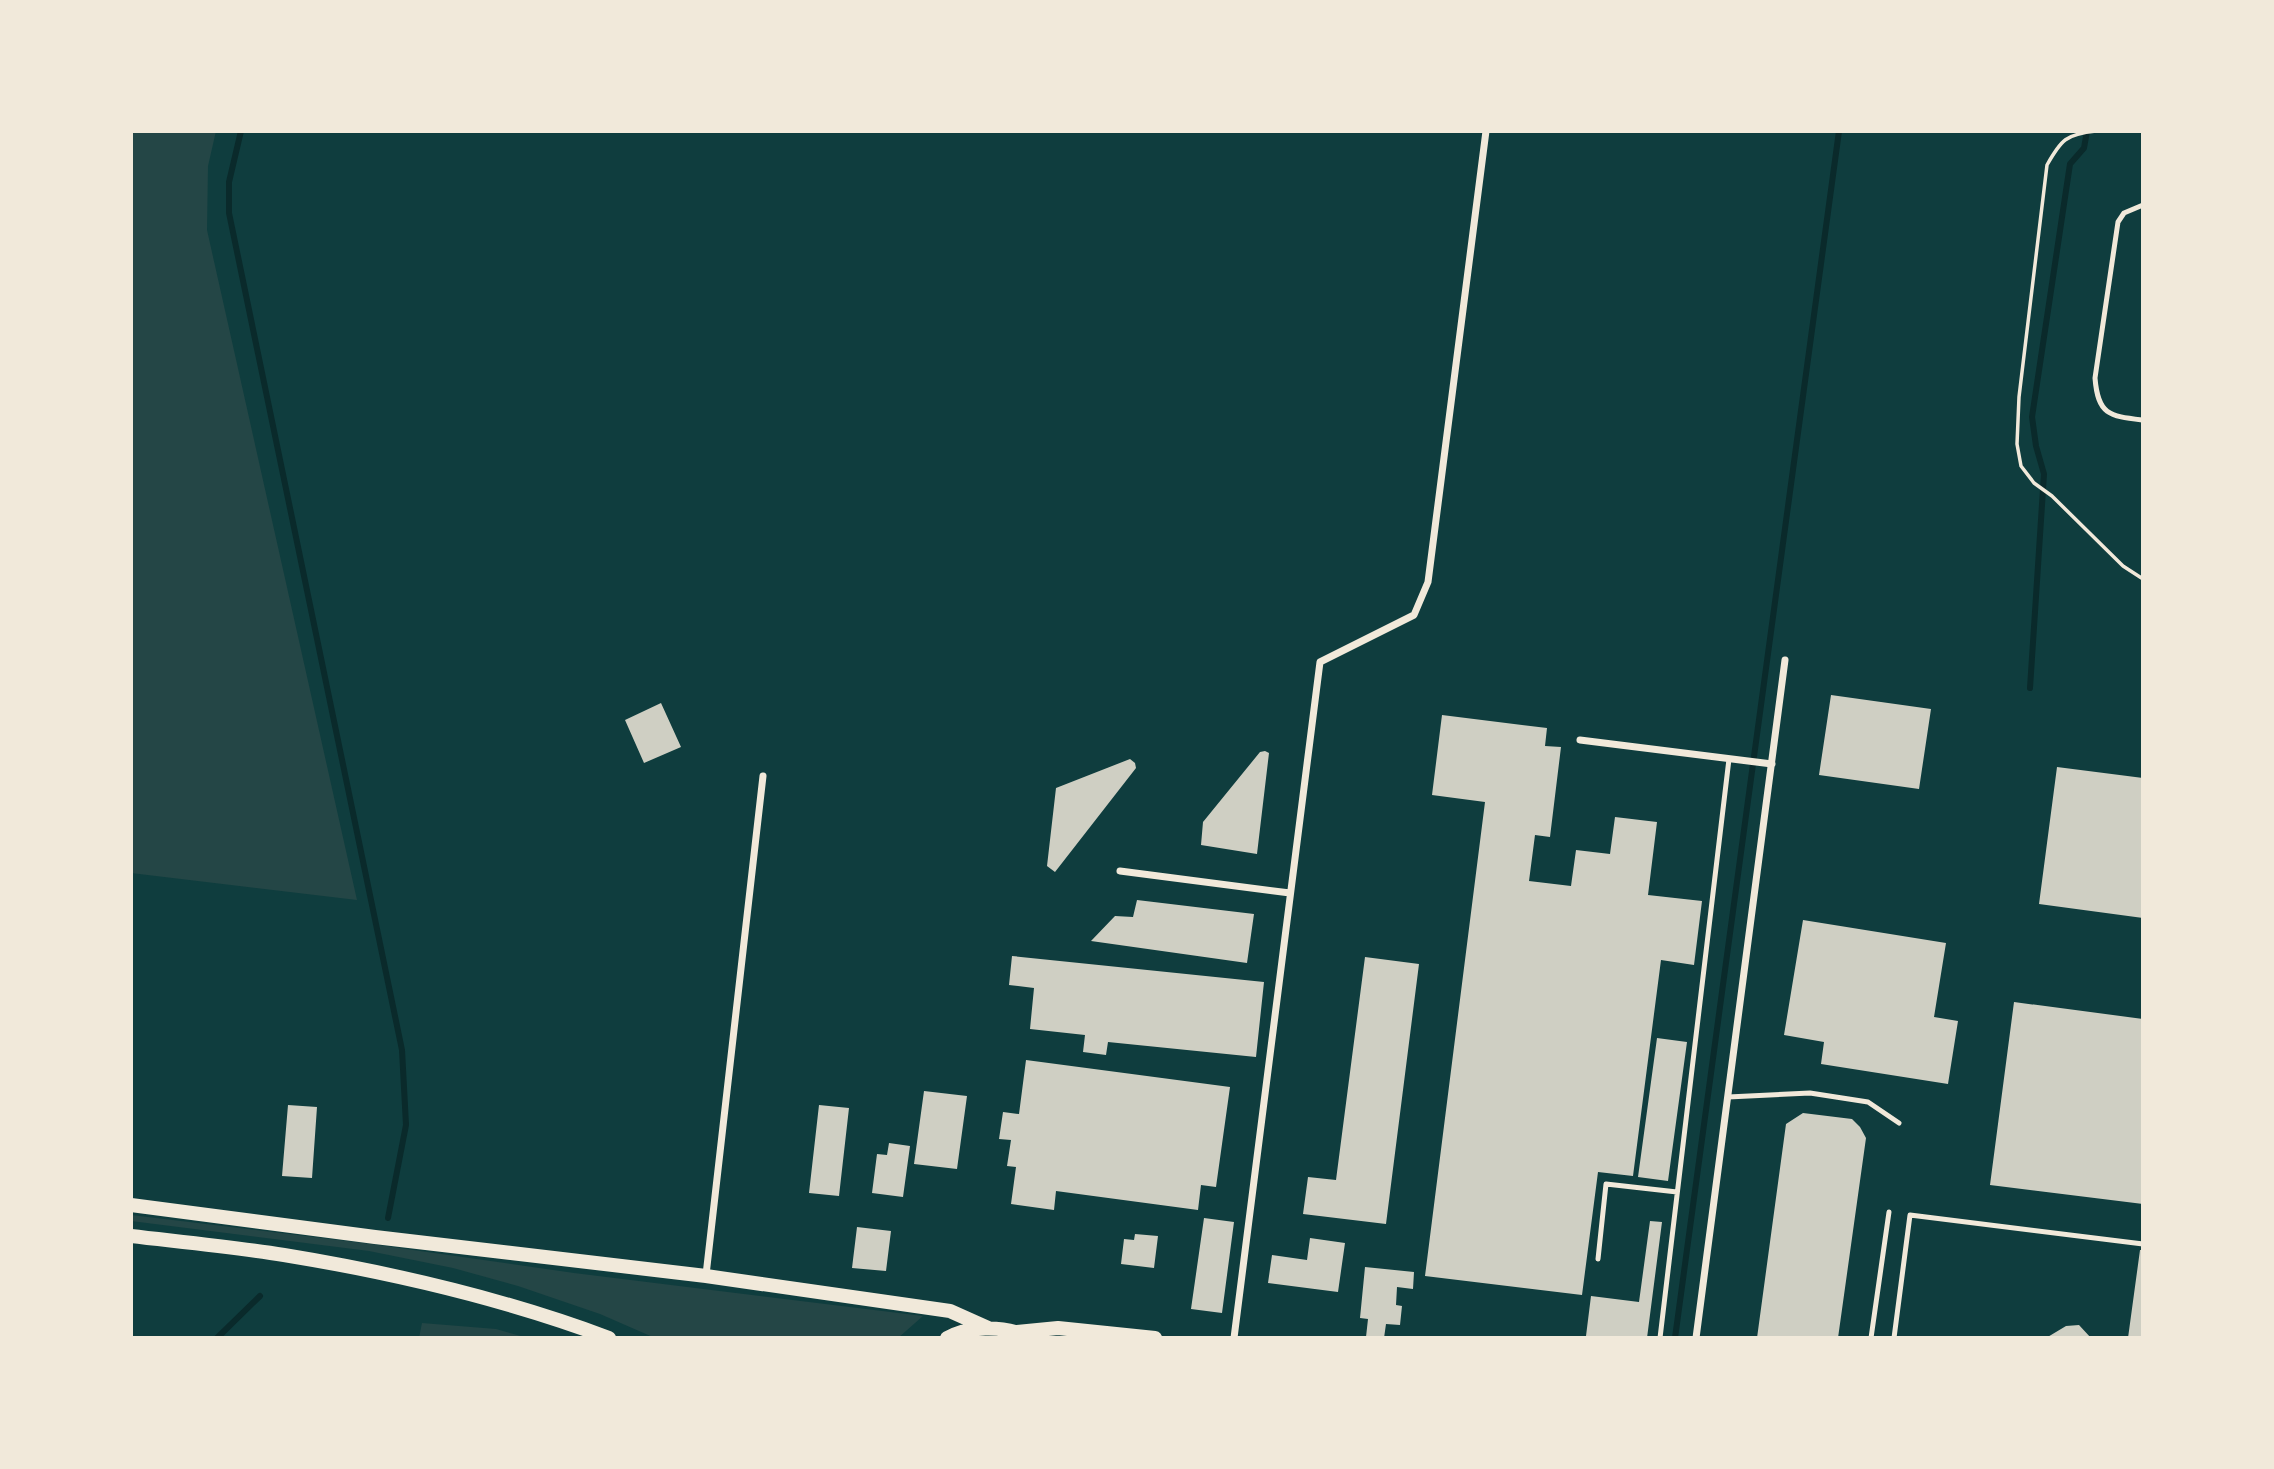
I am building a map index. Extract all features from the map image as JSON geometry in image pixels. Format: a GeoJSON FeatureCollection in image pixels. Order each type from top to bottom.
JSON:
{"type":"FeatureCollection","features":[{"type":"Feature","properties":{"kind":"main road"},"geometry":{"type":"LineString","coordinates":[[131,1205],[389,1239],[706,1276],[950,1311],[988,1328],[1023,1335],[1058,1328],[1155,1338]]}},
{"type":"Feature","properties":{"kind":"main road"},"geometry":{"type":"LineString","coordinates":[[131,1236],[283,1255],[403,1279],[489,1300],[609,1338]]}},
{"type":"Feature","properties":{"kind":"main road"},"geometry":{"type":"LineString","coordinates":[[947,1338],[954,1334],[988,1328]]}},
{"type":"Feature","properties":{"kind":"street"},"geometry":{"type":"LineString","coordinates":[[1234,1338],[1320,662],[1414,615],[1428,582],[1486,131]]}},
{"type":"Feature","properties":{"kind":"street"},"geometry":{"type":"LineString","coordinates":[[1696,1338],[1784,660]]}},
{"type":"Feature","properties":{"kind":"street"},"geometry":{"type":"LineString","coordinates":[[1580,740],[1772,764]]}},
{"type":"Feature","properties":{"kind":"street"},"geometry":{"type":"LineString","coordinates":[[706,1276],[764,776]]}},
{"type":"Feature","properties":{"kind":"street"},"geometry":{"type":"LineString","coordinates":[[1121,871],[1290,893]]}},
{"type":"Feature","properties":{"kind":"lane"},"geometry":{"type":"LineString","coordinates":[[2143,205],[2124,213],[2118,222],[2095,378],[2097,399],[2105,410],[2117,417],[2143,421]]}},
{"type":"Feature","properties":{"kind":"lane"},"geometry":{"type":"LineString","coordinates":[[1660,1338],[1729,759]]}},
{"type":"Feature","properties":{"kind":"lane"},"geometry":{"type":"LineString","coordinates":[[1728,1097],[1821,1094],[1868,1102],[1899,1123]]}},
{"type":"Feature","properties":{"kind":"lane"},"geometry":{"type":"LineString","coordinates":[[1598,1259],[1606,1184],[1677,1192]]}},
{"type":"Feature","properties":{"kind":"lane"},"geometry":{"type":"LineString","coordinates":[[1871,1338],[1889,1212]]}},
{"type":"Feature","properties":{"kind":"lane"},"geometry":{"type":"LineString","coordinates":[[1894,1338],[1910,1215],[2143,1244]]}},
{"type":"Feature","properties":{"kind":"path"},"geometry":{"type":"LineString","coordinates":[[2096,131],[2075,134],[2059,144],[2047,165],[2019,397],[2017,444],[2021,466],[2034,483],[2052,496],[2123,566],[2143,579]]}},
{"type":"Feature","properties":{"kind":"shaded area"},"geometry":{"type":"Polygon","coordinates":[[[131,131],[216,131],[208,166],[207,230],[357,900],[131,873],[131,131]]]}},
{"type":"Feature","properties":{"kind":"shaded area"},"geometry":{"type":"Polygon","coordinates":[[[131,1215],[923,1316],[898,1338],[655,1338],[600,1314],[518,1286],[453,1268],[369,1251],[131,1221],[131,1215]]]}},
{"type":"Feature","properties":{"kind":"shaded area"},"geometry":{"type":"Polygon","coordinates":[[[422,1323],[496,1329],[528,1338],[419,1338],[422,1323]]]}},
{"type":"Feature","properties":{"kind":"building"},"geometry":{"type":"Polygon","coordinates":[[[1831,695],[1931,709],[1919,789],[1819,775],[1831,695]]]}},
{"type":"Feature","properties":{"kind":"building"},"geometry":{"type":"Polygon","coordinates":[[[661,703],[681,747],[644,763],[625,720],[661,703]]]}},
{"type":"Feature","properties":{"kind":"building"},"geometry":{"type":"Polygon","coordinates":[[[1442,715],[1547,728],[1545,746],[1561,747],[1550,837],[1535,835],[1529,881],[1571,886],[1576,850],[1610,854],[1615,817],[1657,822],[1648,895],[1702,901],[1694,965],[1661,960],[1633,1176],[1598,1172],[1582,1295],[1425,1276],[1485,802],[1432,795],[1442,715]]]}},
{"type":"Feature","properties":{"kind":"building"},"geometry":{"type":"Polygon","coordinates":[[[1260,752],[1269,753],[1257,854],[1201,845],[1203,822],[1260,752]]]}},
{"type":"Feature","properties":{"kind":"building"},"geometry":{"type":"Polygon","coordinates":[[[1130,759],[1136,768],[1055,872],[1047,866],[1056,788],[1130,759]]]}},
{"type":"Feature","properties":{"kind":"building"},"geometry":{"type":"Polygon","coordinates":[[[2057,767],[2143,778],[2143,918],[2039,904],[2057,767]]]}},
{"type":"Feature","properties":{"kind":"building"},"geometry":{"type":"Polygon","coordinates":[[[1137,900],[1254,914],[1247,963],[1091,941],[1115,916],[1133,917],[1137,900]]]}},
{"type":"Feature","properties":{"kind":"building"},"geometry":{"type":"Polygon","coordinates":[[[1803,920],[1946,943],[1934,1017],[1958,1021],[1948,1084],[1821,1064],[1824,1042],[1784,1035],[1803,920]]]}},
{"type":"Feature","properties":{"kind":"building"},"geometry":{"type":"Polygon","coordinates":[[[1012,956],[1264,982],[1256,1057],[1108,1042],[1106,1055],[1083,1052],[1085,1035],[1030,1029],[1034,988],[1009,985],[1012,956]]]}},
{"type":"Feature","properties":{"kind":"building"},"geometry":{"type":"Polygon","coordinates":[[[1365,957],[1419,964],[1386,1224],[1303,1214],[1308,1177],[1336,1180],[1365,957]]]}},
{"type":"Feature","properties":{"kind":"building"},"geometry":{"type":"Polygon","coordinates":[[[2014,1002],[2143,1019],[2143,1204],[1990,1185],[2014,1002]]]}},
{"type":"Feature","properties":{"kind":"building"},"geometry":{"type":"Polygon","coordinates":[[[1657,1038],[1687,1042],[1668,1181],[1638,1177],[1657,1038]]]}},
{"type":"Feature","properties":{"kind":"building"},"geometry":{"type":"Polygon","coordinates":[[[1026,1060],[1230,1087],[1216,1187],[1201,1185],[1198,1210],[1056,1191],[1054,1210],[1011,1204],[1016,1167],[1007,1166],[1011,1140],[999,1139],[1003,1112],[1019,1114],[1026,1060]]]}},
{"type":"Feature","properties":{"kind":"building"},"geometry":{"type":"Polygon","coordinates":[[[924,1091],[967,1096],[957,1169],[914,1164],[924,1091]]]}},
{"type":"Feature","properties":{"kind":"building"},"geometry":{"type":"Polygon","coordinates":[[[288,1105],[317,1107],[312,1178],[282,1176],[288,1105]]]}},
{"type":"Feature","properties":{"kind":"building"},"geometry":{"type":"Polygon","coordinates":[[[819,1105],[849,1108],[839,1196],[809,1193],[819,1105]]]}},
{"type":"Feature","properties":{"kind":"building"},"geometry":{"type":"Polygon","coordinates":[[[1803,1113],[1852,1119],[1866,1138],[1838,1338],[1757,1338],[1786,1124],[1803,1113]]]}},
{"type":"Feature","properties":{"kind":"building"},"geometry":{"type":"Polygon","coordinates":[[[889,1143],[910,1146],[903,1197],[872,1193],[877,1154],[887,1155],[889,1143]]]}},
{"type":"Feature","properties":{"kind":"building"},"geometry":{"type":"Polygon","coordinates":[[[1204,1218],[1234,1222],[1222,1313],[1191,1309],[1204,1218]]]}},
{"type":"Feature","properties":{"kind":"building"},"geometry":{"type":"Polygon","coordinates":[[[1650,1221],[1662,1222],[1647,1338],[1586,1336],[1591,1296],[1639,1302],[1650,1221]]]}},
{"type":"Feature","properties":{"kind":"building"},"geometry":{"type":"Polygon","coordinates":[[[857,1227],[891,1231],[886,1271],[852,1268],[857,1227]]]}},
{"type":"Feature","properties":{"kind":"building"},"geometry":{"type":"Polygon","coordinates":[[[1135,1234],[1158,1236],[1154,1268],[1121,1264],[1124,1239],[1134,1240],[1135,1234]]]}},
{"type":"Feature","properties":{"kind":"building"},"geometry":{"type":"Polygon","coordinates":[[[1310,1238],[1345,1243],[1338,1292],[1268,1283],[1272,1255],[1307,1260],[1310,1238]]]}},
{"type":"Feature","properties":{"kind":"building"},"geometry":{"type":"Polygon","coordinates":[[[2140,1250],[2143,1250],[2143,1338],[2128,1338],[2140,1250]]]}},
{"type":"Feature","properties":{"kind":"building"},"geometry":{"type":"Polygon","coordinates":[[[1365,1267],[1414,1272],[1413,1289],[1397,1287],[1396,1305],[1402,1306],[1400,1325],[1386,1324],[1384,1338],[1366,1337],[1368,1319],[1360,1318],[1365,1267]]]}},
{"type":"Feature","properties":{"kind":"building"},"geometry":{"type":"Polygon","coordinates":[[[2079,1325],[2091,1338],[2046,1338],[2066,1326],[2079,1325]]]}},
{"type":"Feature","properties":{"kind":"waterway"},"geometry":{"type":"LineString","coordinates":[[241,131],[229,182],[229,213],[402,1050],[406,1125],[388,1218]]}},
{"type":"Feature","properties":{"kind":"waterway"},"geometry":{"type":"LineString","coordinates":[[1675,1338],[1839,131]]}},
{"type":"Feature","properties":{"kind":"waterway"},"geometry":{"type":"LineString","coordinates":[[2030,688],[2044,474],[2032,417],[2070,164],[2084,148],[2087,131]]}},
{"type":"Feature","properties":{"kind":"waterway"},"geometry":{"type":"LineString","coordinates":[[217,1338],[260,1296]]}}]}
